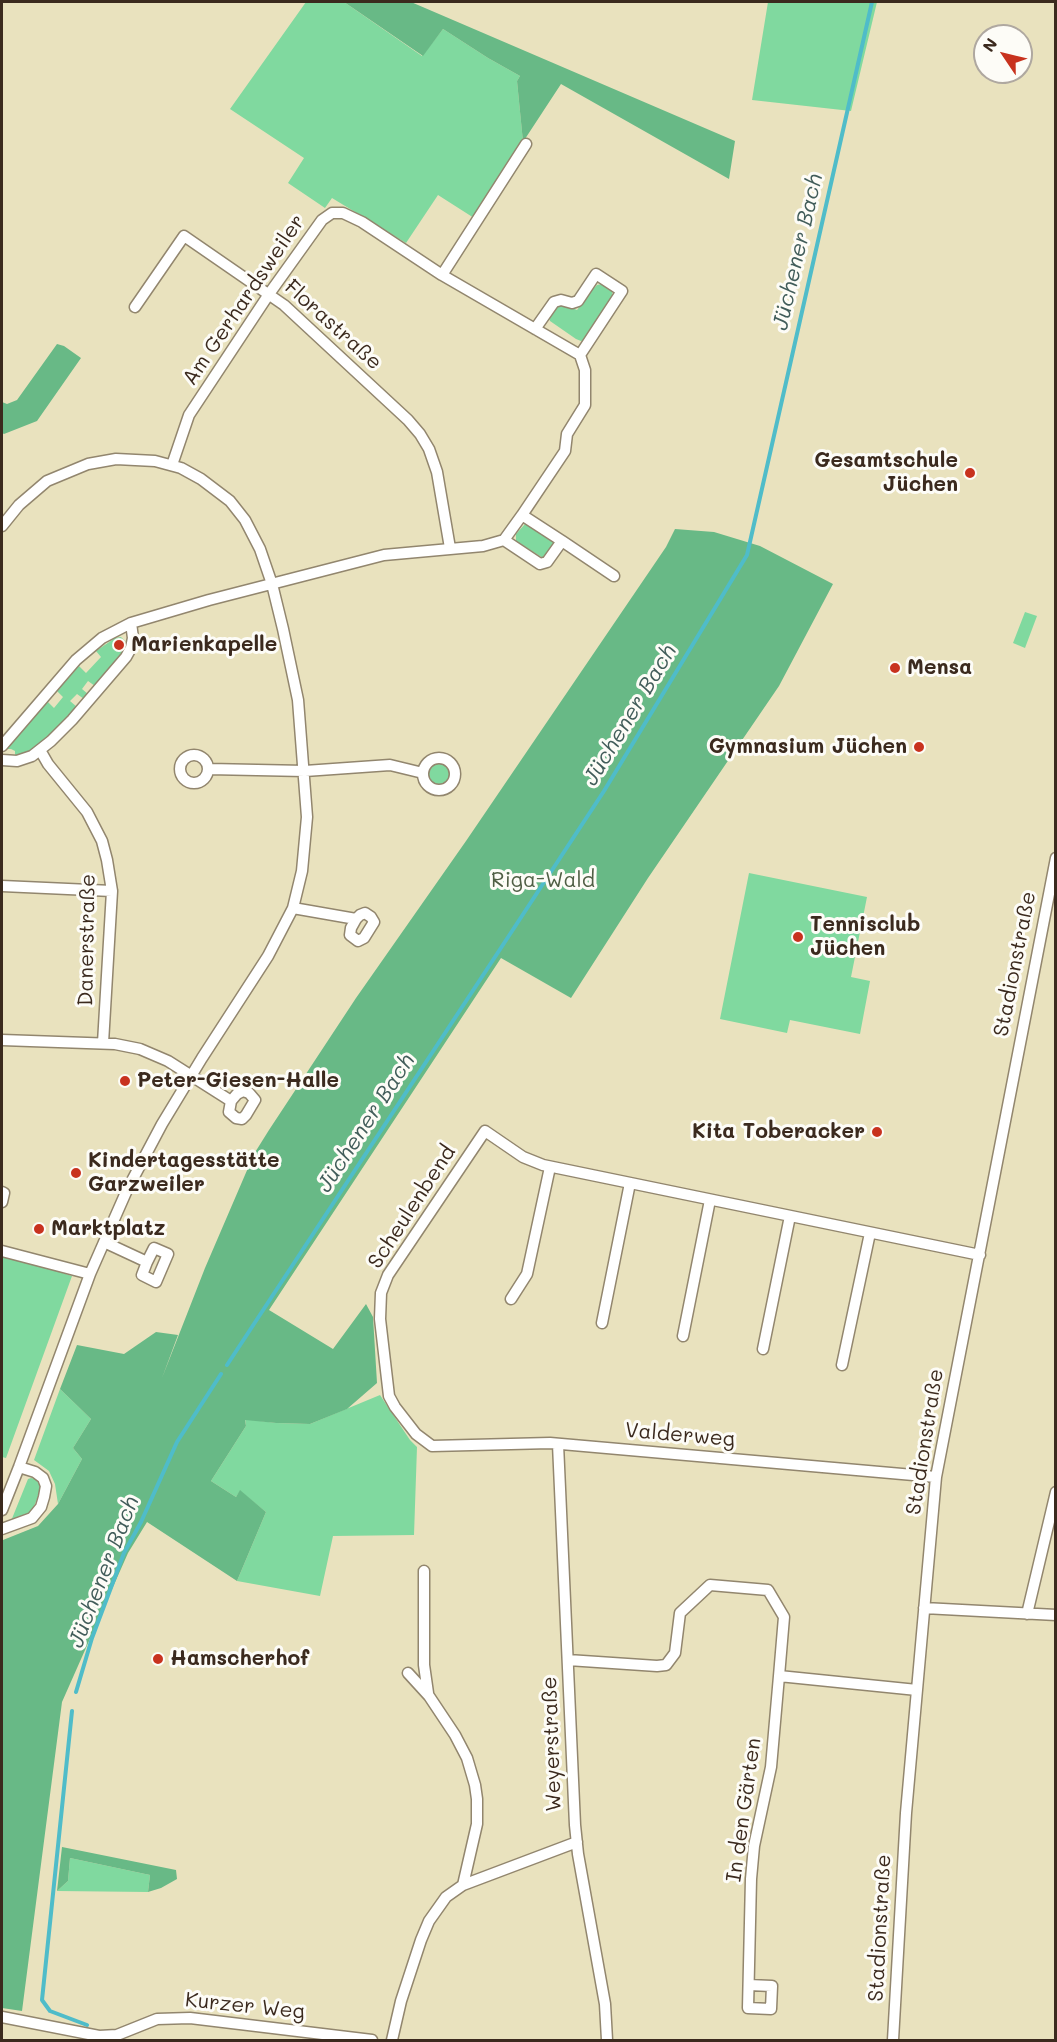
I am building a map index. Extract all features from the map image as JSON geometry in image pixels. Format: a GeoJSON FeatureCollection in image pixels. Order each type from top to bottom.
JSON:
{"type":"FeatureCollection","features":[{"type":"Feature","properties":{"kind":"street"},"geometry":{"type":"LineString","coordinates":[[442,275],[525,144]]}},
{"type":"Feature","properties":{"kind":"street","name":"Am Gerhardsweiler"},"geometry":{"type":"LineString","coordinates":[[172,465],[189,415],[269,294],[322,220],[337,213],[347,214],[356,219],[442,275],[580,355]]}},
{"type":"Feature","properties":{"kind":"street","name":"Florastraße"},"geometry":{"type":"LineString","coordinates":[[135,307],[184,236],[269,294],[299,318],[400,412],[420,434],[429,448],[438,472],[450,549]]}},
{"type":"Feature","properties":{"kind":"street"},"geometry":{"type":"LineString","coordinates":[[2,746],[82,655],[109,634],[131,623],[201,602],[384,555],[483,546],[504,540],[565,451],[567,434],[585,405],[585,370],[580,355],[622,291],[596,274],[578,301],[554,302],[535,329]]}},
{"type":"Feature","properties":{"kind":"street"},"geometry":{"type":"LineString","coordinates":[[2,526],[19,505],[47,481],[72,469],[116,459],[143,460],[172,465],[210,484],[238,511],[254,534],[272,584],[294,676],[301,724],[307,817],[305,850],[293,908],[268,956],[191,1075],[137,1169],[90,1274],[19,1467],[6,1486],[2,1510]]}},
{"type":"Feature","properties":{"kind":"street"},"geometry":{"type":"LineString","coordinates":[[522,515],[614,576]]}},
{"type":"Feature","properties":{"kind":"street"},"geometry":{"type":"LineString","coordinates":[[504,540],[540,564],[547,562],[562,541]]}},
{"type":"Feature","properties":{"kind":"street"},"geometry":{"type":"LineString","coordinates":[[2,759],[10,761],[25,759],[40,750],[84,706],[122,662],[132,642],[131,623]]}},
{"type":"Feature","properties":{"kind":"street","name":"Danerstraße"},"geometry":{"type":"LineString","coordinates":[[40,750],[51,768],[81,802],[105,850],[112,891],[104,1043]]}},
{"type":"Feature","properties":{"kind":"street"},"geometry":{"type":"LineString","coordinates":[[209,769],[305,771],[390,765],[423,773]]}},
{"type":"Feature","properties":{"kind":"street","name":"Stadionstraße"},"geometry":{"type":"LineString","coordinates":[[893,2040],[906,1813],[936,1477],[1056,858]]}},
{"type":"Feature","properties":{"kind":"street"},"geometry":{"type":"LineString","coordinates":[[2,886],[112,891]]}},
{"type":"Feature","properties":{"kind":"street"},"geometry":{"type":"LineString","coordinates":[[293,908],[356,920]]}},
{"type":"Feature","properties":{"kind":"street"},"geometry":{"type":"LineString","coordinates":[[2,1040],[130,1046],[148,1051],[231,1101]]}},
{"type":"Feature","properties":{"kind":"street","name":"Scheulenbend"},"geometry":{"type":"LineString","coordinates":[[422,1440],[395,1407],[387,1389],[380,1319],[381,1293],[388,1275],[485,1131],[523,1157],[550,1167]]}},
{"type":"Feature","properties":{"kind":"street"},"geometry":{"type":"LineString","coordinates":[[511,1299],[527,1274],[550,1167],[980,1255]]}},
{"type":"Feature","properties":{"kind":"street"},"geometry":{"type":"LineString","coordinates":[[602,1323],[630,1183]]}},
{"type":"Feature","properties":{"kind":"street"},"geometry":{"type":"LineString","coordinates":[[2,1192],[4,1193],[2,1202]]}},
{"type":"Feature","properties":{"kind":"street"},"geometry":{"type":"LineString","coordinates":[[683,1336],[710,1200]]}},
{"type":"Feature","properties":{"kind":"street"},"geometry":{"type":"LineString","coordinates":[[764,1349],[790,1216]]}},
{"type":"Feature","properties":{"kind":"street"},"geometry":{"type":"LineString","coordinates":[[842,1365],[870,1233]]}},
{"type":"Feature","properties":{"kind":"street"},"geometry":{"type":"LineString","coordinates":[[104,1242],[147,1262]]}},
{"type":"Feature","properties":{"kind":"street"},"geometry":{"type":"LineString","coordinates":[[2,1251],[90,1274]]}},
{"type":"Feature","properties":{"kind":"street","name":"Valderweg"},"geometry":{"type":"LineString","coordinates":[[422,1440],[430,1445],[441,1447],[558,1444],[936,1477]]}},
{"type":"Feature","properties":{"kind":"street","name":"Weyerstraße"},"geometry":{"type":"LineString","coordinates":[[558,1444],[577,1842],[605,2004],[607,2040]]}},
{"type":"Feature","properties":{"kind":"street"},"geometry":{"type":"LineString","coordinates":[[2,1529],[32,1518],[38,1512],[44,1497],[46,1486],[43,1478],[37,1473],[19,1467]]}},
{"type":"Feature","properties":{"kind":"street"},"geometry":{"type":"LineString","coordinates":[[1027,1614],[1056,1492]]}},
{"type":"Feature","properties":{"kind":"street"},"geometry":{"type":"LineString","coordinates":[[424,1571],[424,1665],[429,1696]]}},
{"type":"Feature","properties":{"kind":"street","name":"In den Gärten"},"geometry":{"type":"LineString","coordinates":[[568,1660],[666,1665],[675,1653],[680,1613],[710,1585],[768,1590],[784,1617],[771,1767],[752,1862],[749,1985]]}},
{"type":"Feature","properties":{"kind":"street"},"geometry":{"type":"LineString","coordinates":[[924,1608],[1056,1615]]}},
{"type":"Feature","properties":{"kind":"street"},"geometry":{"type":"LineString","coordinates":[[408,1672],[429,1696],[459,1742],[475,1785],[477,1824],[463,1885]]}},
{"type":"Feature","properties":{"kind":"street"},"geometry":{"type":"LineString","coordinates":[[779,1676],[916,1690]]}},
{"type":"Feature","properties":{"kind":"street"},"geometry":{"type":"LineString","coordinates":[[392,2040],[404,1990],[429,1921],[446,1897],[463,1885],[577,1842]]}},
{"type":"Feature","properties":{"kind":"street"},"geometry":{"type":"LineString","coordinates":[[2,2017],[119,2038]]}},
{"type":"Feature","properties":{"kind":"street","name":"Kurzer Weg"},"geometry":{"type":"LineString","coordinates":[[119,2038],[157,2019],[190,2018],[372,2040]]}},
{"type":"Feature","properties":{"kind":"green space"},"geometry":{"type":"Polygon","coordinates":[[[306,2],[344,2],[422,56],[443,29],[520,76],[517,81],[523,142],[474,218],[438,195],[406,243],[332,198],[325,208],[288,183],[304,158],[230,109],[306,2]]]}},
{"type":"Feature","properties":{"kind":"green space"},"geometry":{"type":"Polygon","coordinates":[[[344,2],[411,2],[735,141],[729,179],[561,84],[523,142],[517,81],[520,76],[443,29],[423,56],[344,2]]]}},
{"type":"Feature","properties":{"kind":"green space"},"geometry":{"type":"Polygon","coordinates":[[[768,2],[877,2],[851,111],[752,100],[768,2]]]}},
{"type":"Feature","properties":{"kind":"green space"},"geometry":{"type":"Polygon","coordinates":[[[602,284],[612,291],[613,299],[586,340],[576,339],[550,321],[549,318],[557,306],[565,305],[577,310],[592,290],[602,284]]]}},
{"type":"Feature","properties":{"kind":"green space"},"geometry":{"type":"Polygon","coordinates":[[[57,344],[81,358],[37,421],[2,433],[2,402],[7,404],[17,400],[57,344]]]}},
{"type":"Feature","properties":{"kind":"green space"},"geometry":{"type":"Polygon","coordinates":[[[525,524],[553,541],[553,546],[543,558],[516,541],[516,534],[525,524]]]}},
{"type":"Feature","properties":{"kind":"green space","name":"Riga-Wald"},"geometry":{"type":"Polygon","coordinates":[[[675,529],[714,532],[760,546],[833,584],[779,686],[648,878],[571,998],[501,958],[269,1310],[333,1349],[366,1304],[373,1317],[377,1383],[347,1409],[310,1424],[245,1420],[246,1426],[211,1481],[236,1497],[240,1490],[266,1512],[237,1581],[147,1522],[128,1553],[62,1702],[22,2011],[2,2008],[2,1544],[3,1540],[38,1526],[58,1504],[82,1459],[73,1448],[91,1419],[60,1389],[77,1345],[124,1354],[156,1332],[178,1335],[162,1378],[205,1268],[254,1154],[356,998],[666,547],[675,529]]]}},
{"type":"Feature","properties":{"kind":"green space"},"geometry":{"type":"Polygon","coordinates":[[[1025,612],[1037,616],[1025,648],[1013,643],[1025,612]]]}},
{"type":"Feature","properties":{"kind":"green space"},"geometry":{"type":"Polygon","coordinates":[[[121,637],[126,646],[120,656],[95,686],[88,681],[82,689],[88,694],[84,699],[77,694],[70,701],[77,707],[29,752],[15,758],[15,751],[6,749],[47,701],[54,708],[63,697],[57,691],[79,666],[86,673],[101,657],[96,651],[115,638],[121,637]]]}},
{"type":"Feature","properties":{"kind":"green space"},"geometry":{"type":"Polygon","coordinates":[[[440,763],[448,766],[451,774],[448,782],[440,785],[432,782],[429,774],[432,766],[440,763]]]}},
{"type":"Feature","properties":{"kind":"green space","name":"Tennisclub Jüchen"},"geometry":{"type":"Polygon","coordinates":[[[749,873],[867,897],[851,977],[870,981],[860,1034],[790,1020],[787,1033],[720,1019],[749,873]]]}},
{"type":"Feature","properties":{"kind":"green space"},"geometry":{"type":"Polygon","coordinates":[[[2,1254],[72,1276],[6,1458],[2,1457],[2,1254]]]}},
{"type":"Feature","properties":{"kind":"green space"},"geometry":{"type":"Polygon","coordinates":[[[60,1389],[91,1419],[73,1448],[82,1459],[58,1504],[55,1484],[49,1471],[34,1460],[60,1389]]]}},
{"type":"Feature","properties":{"kind":"green space"},"geometry":{"type":"Polygon","coordinates":[[[380,1395],[417,1447],[414,1535],[333,1536],[320,1596],[237,1581],[266,1512],[240,1491],[236,1497],[211,1481],[246,1426],[245,1419],[310,1424],[380,1395]]]}},
{"type":"Feature","properties":{"kind":"green space"},"geometry":{"type":"Polygon","coordinates":[[[28,1479],[36,1479],[40,1485],[33,1509],[27,1516],[11,1521],[28,1479]]]}},
{"type":"Feature","properties":{"kind":"green space"},"geometry":{"type":"Polygon","coordinates":[[[62,1847],[176,1870],[177,1879],[148,1892],[150,1875],[70,1858],[68,1881],[57,1891],[62,1847]]]}},
{"type":"Feature","properties":{"kind":"green space"},"geometry":{"type":"Polygon","coordinates":[[[70,1858],[150,1875],[148,1892],[57,1891],[68,1881],[70,1858]]]}},
{"type":"Feature","properties":{"kind":"waterway","name":"Jüchener Bach"},"geometry":{"type":"LineString","coordinates":[[227,1365],[604,791],[747,555],[872,2]]}},
{"type":"Feature","properties":{"kind":"waterway","name":"Jüchener Bach"},"geometry":{"type":"LineString","coordinates":[[76,1692],[92,1638],[124,1553],[141,1522],[177,1442],[221,1374]]}},
{"type":"Feature","properties":{"kind":"waterway","name":"Jüchener Bach"},"geometry":{"type":"LineString","coordinates":[[72,1711],[42,2000],[50,2011],[87,2025]]}},
{"type":"Feature","properties":{"kind":"place","name":"Gesamtschule Jüchen"},"geometry":{"type":"Point","coordinates":[970,473]}},
{"type":"Feature","properties":{"kind":"place","name":"Marienkapelle"},"geometry":{"type":"Point","coordinates":[119,645]}},
{"type":"Feature","properties":{"kind":"place","name":"Mensa"},"geometry":{"type":"Point","coordinates":[895,668]}},
{"type":"Feature","properties":{"kind":"place","name":"Gymnasium Jüchen"},"geometry":{"type":"Point","coordinates":[919,747]}},
{"type":"Feature","properties":{"kind":"place","name":"Tennisclub Jüchen"},"geometry":{"type":"Point","coordinates":[798,937]}},
{"type":"Feature","properties":{"kind":"place","name":"Peter-Giesen-Halle"},"geometry":{"type":"Point","coordinates":[125,1081]}},
{"type":"Feature","properties":{"kind":"place","name":"Kita Toberacker"},"geometry":{"type":"Point","coordinates":[877,1132]}},
{"type":"Feature","properties":{"kind":"place","name":"Kindertagesstätte Garzweiler"},"geometry":{"type":"Point","coordinates":[76,1173]}},
{"type":"Feature","properties":{"kind":"place","name":"Marktplatz"},"geometry":{"type":"Point","coordinates":[39,1229]}},
{"type":"Feature","properties":{"kind":"place","name":"Hamscherhof"},"geometry":{"type":"Point","coordinates":[158,1659]}}]}
